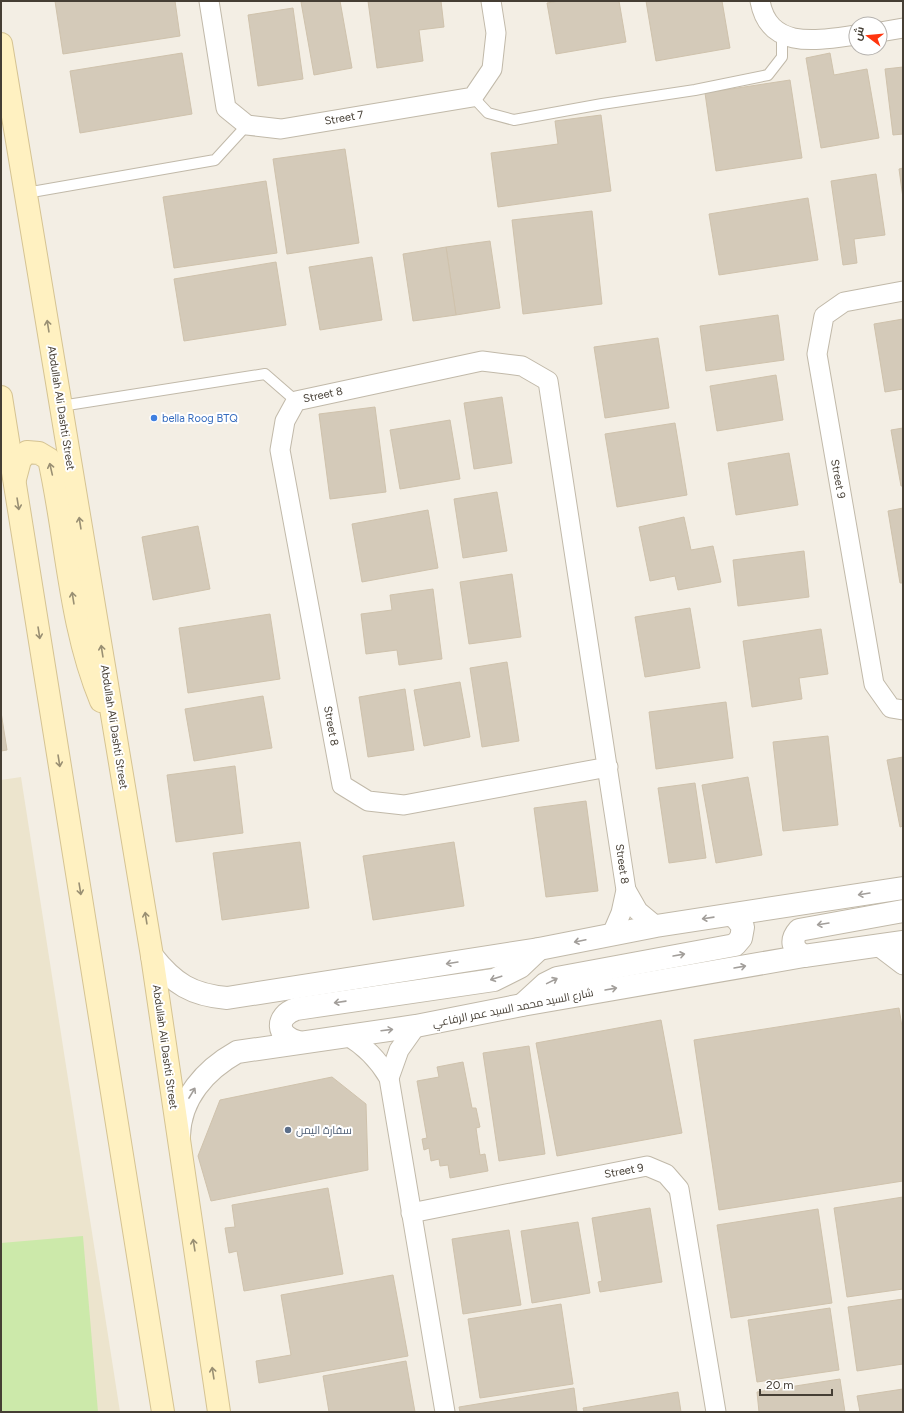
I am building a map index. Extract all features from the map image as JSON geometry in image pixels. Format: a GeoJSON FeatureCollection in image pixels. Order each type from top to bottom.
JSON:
{"type":"FeatureCollection","features":[{"type":"Feature","properties":{"kind":"main road","name":"Abdullah Ali Dashti Street"},"geometry":{"type":"LineString","coordinates":[[1,44],[152,956],[219,1412]]}},
{"type":"Feature","properties":{"kind":"main road"},"geometry":{"type":"LineString","coordinates":[[1,397],[162,1412]]}},
{"type":"Feature","properties":{"kind":"main road"},"geometry":{"type":"LineString","coordinates":[[14,479],[20,460],[27,452],[39,453],[49,459],[78,633],[91,677],[117,742]]}},
{"type":"Feature","properties":{"kind":"street"},"geometry":{"type":"LineString","coordinates":[[210,1],[226,108],[247,125]]}},
{"type":"Feature","properties":{"kind":"street"},"geometry":{"type":"LineString","coordinates":[[473,97],[492,69],[496,32],[491,1]]}},
{"type":"Feature","properties":{"kind":"street"},"geometry":{"type":"LineString","coordinates":[[760,1],[763,15],[782,35],[811,41],[848,36]]}},
{"type":"Feature","properties":{"kind":"street"},"geometry":{"type":"LineString","coordinates":[[888,31],[903,28]]}},
{"type":"Feature","properties":{"kind":"street","name":"Street 7"},"geometry":{"type":"LineString","coordinates":[[247,125],[281,129],[473,97]]}},
{"type":"Feature","properties":{"kind":"street","name":"Street 9"},"geometry":{"type":"LineString","coordinates":[[903,291],[844,302],[824,316],[816,354],[874,684],[891,708],[903,710]]}},
{"type":"Feature","properties":{"kind":"street","name":"Street 8"},"geometry":{"type":"LineString","coordinates":[[608,767],[404,805],[368,801],[342,785],[280,450],[285,421],[296,401],[482,361],[522,366],[548,381],[608,767],[626,890],[622,913],[612,934]]}},
{"type":"Feature","properties":{"kind":"street"},"geometry":{"type":"LineString","coordinates":[[152,956],[163,970],[176,982],[191,991],[209,996],[227,998],[539,949],[656,926],[903,888]]}},
{"type":"Feature","properties":{"kind":"street","name":"Street 8"},"geometry":{"type":"LineString","coordinates":[[626,890],[638,911],[656,926]]}},
{"type":"Feature","properties":{"kind":"street"},"geometry":{"type":"LineString","coordinates":[[804,956],[796,952],[793,944],[793,936],[799,930],[903,911]]}},
{"type":"Feature","properties":{"kind":"street"},"geometry":{"type":"LineString","coordinates":[[522,1005],[545,984],[557,978],[735,945],[742,938],[742,927],[736,918],[730,915]]}},
{"type":"Feature","properties":{"kind":"street","name":"شارع السيد محمد السيد عمر الرفاعي"},"geometry":{"type":"LineString","coordinates":[[179,1144],[180,1127],[189,1096],[209,1071],[222,1060],[237,1052],[416,1026],[522,1005],[804,956],[903,942]]}},
{"type":"Feature","properties":{"kind":"street"},"geometry":{"type":"LineString","coordinates":[[878,946],[903,965]]}},
{"type":"Feature","properties":{"kind":"street"},"geometry":{"type":"LineString","coordinates":[[298,1042],[290,1040],[283,1035],[281,1026],[283,1018],[288,1011],[494,980],[520,967],[539,949]]}},
{"type":"Feature","properties":{"kind":"street"},"geometry":{"type":"LineString","coordinates":[[389,1078],[399,1050],[416,1026]]}},
{"type":"Feature","properties":{"kind":"street"},"geometry":{"type":"LineString","coordinates":[[346,1035],[372,1053],[382,1065],[389,1078],[445,1412]]}},
{"type":"Feature","properties":{"kind":"street","name":"Street 9"},"geometry":{"type":"LineString","coordinates":[[411,1213],[647,1166],[666,1174],[679,1189],[716,1412]]}},
{"type":"Feature","properties":{"kind":"lane"},"geometry":{"type":"LineString","coordinates":[[473,97],[488,113],[514,120],[602,104],[695,90],[768,75],[782,56],[782,35]]}},
{"type":"Feature","properties":{"kind":"lane"},"geometry":{"type":"LineString","coordinates":[[26,193],[215,160],[247,125]]}},
{"type":"Feature","properties":{"kind":"lane"},"geometry":{"type":"LineString","coordinates":[[61,406],[265,374],[296,401]]}},
{"type":"Feature","properties":{"kind":"shaded area"},"geometry":{"type":"Polygon","coordinates":[[[21,777],[120,1412],[1,1412],[1,780],[21,777]]]}},
{"type":"Feature","properties":{"kind":"green space"},"geometry":{"type":"Polygon","coordinates":[[[83,1236],[98,1412],[1,1412],[1,1243],[83,1236]]]}},
{"type":"Feature","properties":{"kind":"building"},"geometry":{"type":"Polygon","coordinates":[[[55,1],[175,1],[180,36],[63,54],[55,1]]]}},
{"type":"Feature","properties":{"kind":"building"},"geometry":{"type":"Polygon","coordinates":[[[340,1],[352,68],[314,75],[301,2],[340,1]]]}},
{"type":"Feature","properties":{"kind":"building"},"geometry":{"type":"Polygon","coordinates":[[[368,1],[441,1],[444,27],[419,30],[423,61],[377,68],[368,1]]]}},
{"type":"Feature","properties":{"kind":"building"},"geometry":{"type":"Polygon","coordinates":[[[559,1],[619,1],[626,42],[556,54],[547,3],[559,1]]]}},
{"type":"Feature","properties":{"kind":"building"},"geometry":{"type":"Polygon","coordinates":[[[646,1],[722,1],[730,48],[656,61],[646,1]]]}},
{"type":"Feature","properties":{"kind":"building"},"geometry":{"type":"Polygon","coordinates":[[[293,8],[303,79],[258,86],[248,15],[293,8]]]}},
{"type":"Feature","properties":{"kind":"building"},"geometry":{"type":"Polygon","coordinates":[[[182,53],[192,114],[80,133],[70,71],[182,53]]]}},
{"type":"Feature","properties":{"kind":"building"},"geometry":{"type":"Polygon","coordinates":[[[830,53],[834,75],[867,69],[879,138],[821,148],[806,58],[830,53]]]}},
{"type":"Feature","properties":{"kind":"building"},"geometry":{"type":"Polygon","coordinates":[[[903,67],[903,134],[893,135],[885,69],[903,67]]]}},
{"type":"Feature","properties":{"kind":"building"},"geometry":{"type":"Polygon","coordinates":[[[790,80],[802,158],[716,171],[705,93],[790,80]]]}},
{"type":"Feature","properties":{"kind":"building"},"geometry":{"type":"Polygon","coordinates":[[[601,115],[611,191],[498,207],[491,153],[558,144],[555,121],[601,115]]]}},
{"type":"Feature","properties":{"kind":"building"},"geometry":{"type":"Polygon","coordinates":[[[345,149],[359,243],[287,254],[273,159],[345,149]]]}},
{"type":"Feature","properties":{"kind":"building"},"geometry":{"type":"Polygon","coordinates":[[[903,168],[903,198],[899,169],[903,168]]]}},
{"type":"Feature","properties":{"kind":"building"},"geometry":{"type":"Polygon","coordinates":[[[876,174],[885,235],[854,239],[857,263],[843,265],[831,181],[876,174]]]}},
{"type":"Feature","properties":{"kind":"building"},"geometry":{"type":"Polygon","coordinates":[[[266,181],[277,253],[174,268],[163,197],[266,181]]]}},
{"type":"Feature","properties":{"kind":"building"},"geometry":{"type":"Polygon","coordinates":[[[808,198],[818,260],[719,275],[709,214],[808,198]]]}},
{"type":"Feature","properties":{"kind":"building"},"geometry":{"type":"Polygon","coordinates":[[[592,211],[602,304],[523,314],[512,220],[592,211]]]}},
{"type":"Feature","properties":{"kind":"building"},"geometry":{"type":"Polygon","coordinates":[[[490,241],[500,308],[456,315],[446,247],[490,241]]]}},
{"type":"Feature","properties":{"kind":"building"},"geometry":{"type":"Polygon","coordinates":[[[446,247],[456,315],[413,321],[403,254],[446,247]]]}},
{"type":"Feature","properties":{"kind":"building"},"geometry":{"type":"Polygon","coordinates":[[[372,257],[382,320],[320,330],[309,267],[372,257]]]}},
{"type":"Feature","properties":{"kind":"building"},"geometry":{"type":"Polygon","coordinates":[[[276,262],[286,325],[184,341],[174,279],[276,262]]]}},
{"type":"Feature","properties":{"kind":"building"},"geometry":{"type":"Polygon","coordinates":[[[778,315],[784,360],[706,371],[700,326],[778,315]]]}},
{"type":"Feature","properties":{"kind":"building"},"geometry":{"type":"Polygon","coordinates":[[[903,319],[903,389],[885,392],[874,324],[903,319]]]}},
{"type":"Feature","properties":{"kind":"building"},"geometry":{"type":"Polygon","coordinates":[[[658,338],[669,408],[605,418],[594,347],[658,338]]]}},
{"type":"Feature","properties":{"kind":"building"},"geometry":{"type":"Polygon","coordinates":[[[776,375],[783,420],[717,431],[710,386],[776,375]]]}},
{"type":"Feature","properties":{"kind":"building"},"geometry":{"type":"Polygon","coordinates":[[[502,397],[512,463],[474,469],[464,403],[502,397]]]}},
{"type":"Feature","properties":{"kind":"building"},"geometry":{"type":"Polygon","coordinates":[[[375,407],[386,492],[330,499],[319,414],[375,407]]]}},
{"type":"Feature","properties":{"kind":"building"},"geometry":{"type":"Polygon","coordinates":[[[450,420],[460,479],[400,489],[390,430],[450,420]]]}},
{"type":"Feature","properties":{"kind":"building"},"geometry":{"type":"Polygon","coordinates":[[[675,423],[687,495],[617,507],[605,434],[675,423]]]}},
{"type":"Feature","properties":{"kind":"building"},"geometry":{"type":"Polygon","coordinates":[[[903,428],[903,486],[901,486],[891,430],[903,428]]]}},
{"type":"Feature","properties":{"kind":"building"},"geometry":{"type":"Polygon","coordinates":[[[789,453],[798,505],[736,515],[728,463],[789,453]]]}},
{"type":"Feature","properties":{"kind":"building"},"geometry":{"type":"Polygon","coordinates":[[[497,492],[507,551],[463,558],[454,499],[497,492]]]}},
{"type":"Feature","properties":{"kind":"building"},"geometry":{"type":"Polygon","coordinates":[[[903,508],[903,583],[900,583],[888,511],[903,508]]]}},
{"type":"Feature","properties":{"kind":"building"},"geometry":{"type":"Polygon","coordinates":[[[428,510],[438,568],[362,582],[352,524],[428,510]]]}},
{"type":"Feature","properties":{"kind":"building"},"geometry":{"type":"Polygon","coordinates":[[[684,517],[691,550],[713,546],[721,582],[678,590],[675,576],[650,581],[639,527],[684,517]]]}},
{"type":"Feature","properties":{"kind":"building"},"geometry":{"type":"Polygon","coordinates":[[[198,526],[210,589],[153,600],[142,537],[198,526]]]}},
{"type":"Feature","properties":{"kind":"building"},"geometry":{"type":"Polygon","coordinates":[[[804,551],[809,597],[738,606],[733,560],[804,551]]]}},
{"type":"Feature","properties":{"kind":"building"},"geometry":{"type":"Polygon","coordinates":[[[512,574],[521,637],[469,644],[460,582],[512,574]]]}},
{"type":"Feature","properties":{"kind":"building"},"geometry":{"type":"Polygon","coordinates":[[[433,589],[442,659],[399,665],[397,650],[366,654],[361,614],[392,610],[390,595],[433,589]]]}},
{"type":"Feature","properties":{"kind":"building"},"geometry":{"type":"Polygon","coordinates":[[[690,608],[700,668],[645,677],[635,617],[690,608]]]}},
{"type":"Feature","properties":{"kind":"building"},"geometry":{"type":"Polygon","coordinates":[[[270,614],[280,679],[188,693],[179,628],[270,614]]]}},
{"type":"Feature","properties":{"kind":"building"},"geometry":{"type":"Polygon","coordinates":[[[821,629],[828,674],[799,678],[802,699],[752,707],[743,641],[821,629]]]}},
{"type":"Feature","properties":{"kind":"building"},"geometry":{"type":"Polygon","coordinates":[[[507,662],[519,741],[482,747],[470,668],[507,662]]]}},
{"type":"Feature","properties":{"kind":"building"},"geometry":{"type":"Polygon","coordinates":[[[460,682],[470,737],[424,746],[414,690],[460,682]]]}},
{"type":"Feature","properties":{"kind":"building"},"geometry":{"type":"Polygon","coordinates":[[[405,689],[414,750],[368,757],[359,697],[405,689]]]}},
{"type":"Feature","properties":{"kind":"building"},"geometry":{"type":"Polygon","coordinates":[[[263,696],[272,748],[194,761],[185,709],[263,696]]]}},
{"type":"Feature","properties":{"kind":"building"},"geometry":{"type":"Polygon","coordinates":[[[726,702],[733,758],[656,769],[649,712],[726,702]]]}},
{"type":"Feature","properties":{"kind":"building"},"geometry":{"type":"Polygon","coordinates":[[[1,712],[7,750],[1,751],[1,712]]]}},
{"type":"Feature","properties":{"kind":"building"},"geometry":{"type":"Polygon","coordinates":[[[828,736],[838,825],[783,831],[773,742],[828,736]]]}},
{"type":"Feature","properties":{"kind":"building"},"geometry":{"type":"Polygon","coordinates":[[[903,757],[903,826],[900,827],[887,760],[903,757]]]}},
{"type":"Feature","properties":{"kind":"building"},"geometry":{"type":"Polygon","coordinates":[[[235,766],[243,833],[176,842],[167,775],[235,766]]]}},
{"type":"Feature","properties":{"kind":"building"},"geometry":{"type":"Polygon","coordinates":[[[748,777],[762,855],[716,863],[702,785],[748,777]]]}},
{"type":"Feature","properties":{"kind":"building"},"geometry":{"type":"Polygon","coordinates":[[[695,783],[706,858],[669,863],[658,788],[695,783]]]}},
{"type":"Feature","properties":{"kind":"building"},"geometry":{"type":"Polygon","coordinates":[[[586,801],[598,891],[546,897],[534,808],[586,801]]]}},
{"type":"Feature","properties":{"kind":"building"},"geometry":{"type":"Polygon","coordinates":[[[300,842],[309,908],[222,920],[213,853],[300,842]]]}},
{"type":"Feature","properties":{"kind":"building"},"geometry":{"type":"Polygon","coordinates":[[[454,842],[464,906],[373,920],[363,856],[454,842]]]}},
{"type":"Feature","properties":{"kind":"building"},"geometry":{"type":"Polygon","coordinates":[[[899,1008],[903,1033],[903,1181],[719,1210],[694,1040],[899,1008]]]}},
{"type":"Feature","properties":{"kind":"building"},"geometry":{"type":"Polygon","coordinates":[[[661,1020],[682,1133],[557,1156],[536,1043],[661,1020]]]}},
{"type":"Feature","properties":{"kind":"building"},"geometry":{"type":"Polygon","coordinates":[[[529,1046],[545,1154],[499,1161],[483,1053],[529,1046]]]}},
{"type":"Feature","properties":{"kind":"building"},"geometry":{"type":"Polygon","coordinates":[[[463,1062],[472,1108],[476,1108],[480,1127],[476,1128],[480,1155],[485,1154],[488,1171],[450,1178],[448,1165],[440,1166],[439,1159],[431,1161],[429,1148],[424,1150],[422,1139],[427,1138],[417,1081],[439,1077],[437,1067],[463,1062]]]}},
{"type":"Feature","properties":{"kind":"building","name":"سفارة اليمن"},"geometry":{"type":"Polygon","coordinates":[[[332,1077],[366,1104],[368,1170],[211,1201],[198,1156],[220,1100],[332,1077]]]}},
{"type":"Feature","properties":{"kind":"building"},"geometry":{"type":"Polygon","coordinates":[[[328,1188],[343,1274],[244,1291],[237,1251],[229,1253],[225,1228],[235,1227],[232,1205],[328,1188]]]}},
{"type":"Feature","properties":{"kind":"building"},"geometry":{"type":"Polygon","coordinates":[[[903,1197],[903,1289],[847,1297],[834,1208],[903,1197]]]}},
{"type":"Feature","properties":{"kind":"building"},"geometry":{"type":"Polygon","coordinates":[[[650,1208],[662,1282],[600,1292],[598,1282],[602,1281],[592,1218],[650,1208]]]}},
{"type":"Feature","properties":{"kind":"building"},"geometry":{"type":"Polygon","coordinates":[[[818,1209],[832,1303],[731,1318],[717,1225],[818,1209]]]}},
{"type":"Feature","properties":{"kind":"building"},"geometry":{"type":"Polygon","coordinates":[[[578,1222],[590,1293],[532,1303],[521,1231],[578,1222]]]}},
{"type":"Feature","properties":{"kind":"building"},"geometry":{"type":"Polygon","coordinates":[[[509,1230],[521,1305],[463,1314],[452,1239],[509,1230]]]}},
{"type":"Feature","properties":{"kind":"building"},"geometry":{"type":"Polygon","coordinates":[[[393,1275],[408,1356],[259,1383],[256,1361],[291,1355],[281,1295],[393,1275]]]}},
{"type":"Feature","properties":{"kind":"building"},"geometry":{"type":"Polygon","coordinates":[[[903,1299],[903,1364],[857,1371],[848,1307],[903,1299]]]}},
{"type":"Feature","properties":{"kind":"building"},"geometry":{"type":"Polygon","coordinates":[[[561,1304],[573,1384],[480,1398],[468,1319],[561,1304]]]}},
{"type":"Feature","properties":{"kind":"building"},"geometry":{"type":"Polygon","coordinates":[[[830,1308],[839,1370],[757,1382],[748,1320],[830,1308]]]}},
{"type":"Feature","properties":{"kind":"building"},"geometry":{"type":"Polygon","coordinates":[[[406,1361],[415,1412],[329,1412],[323,1376],[406,1361]]]}},
{"type":"Feature","properties":{"kind":"building"},"geometry":{"type":"Polygon","coordinates":[[[840,1379],[845,1412],[759,1412],[757,1392],[840,1379]]]}},
{"type":"Feature","properties":{"kind":"building"},"geometry":{"type":"Polygon","coordinates":[[[574,1388],[577,1412],[460,1412],[459,1407],[574,1388]]]}},
{"type":"Feature","properties":{"kind":"building"},"geometry":{"type":"Polygon","coordinates":[[[903,1389],[903,1412],[860,1412],[857,1396],[903,1389]]]}},
{"type":"Feature","properties":{"kind":"building"},"geometry":{"type":"Polygon","coordinates":[[[678,1392],[681,1412],[584,1412],[583,1408],[678,1392]]]}},
{"type":"Feature","properties":{"kind":"place","name":"bella Roog BTQ"},"geometry":{"type":"Point","coordinates":[154,418]}},
{"type":"Feature","properties":{"kind":"place","name":"سفارة اليمن"},"geometry":{"type":"Point","coordinates":[288,1130]}}]}
